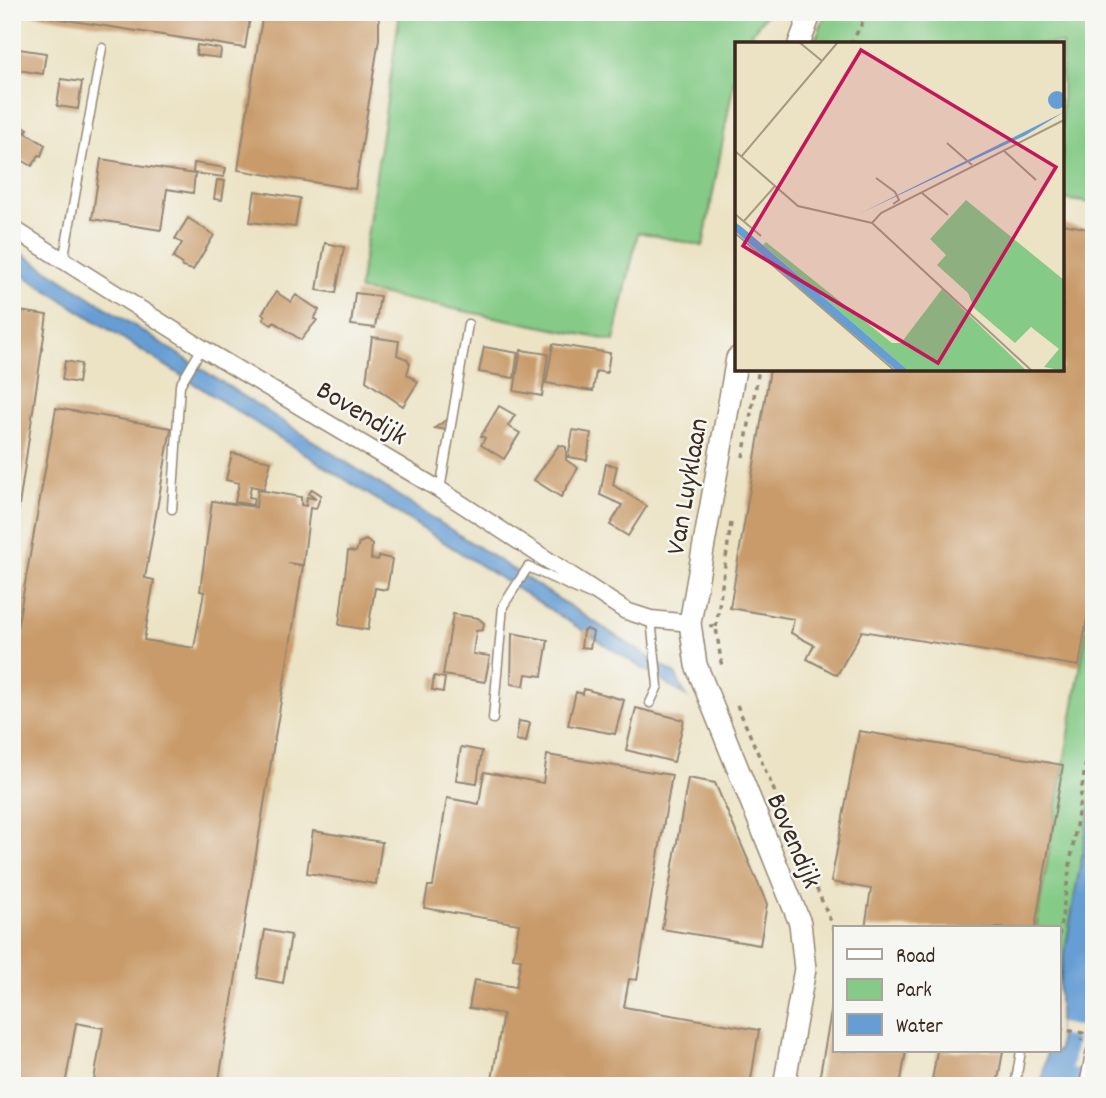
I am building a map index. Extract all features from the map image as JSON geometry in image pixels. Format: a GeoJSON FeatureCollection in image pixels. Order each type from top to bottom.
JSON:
{"type":"FeatureCollection","features":[{"type":"Feature","properties":{"kind":"street"},"geometry":{"type":"LineString","coordinates":[[800,42],[811,12]]}},
{"type":"Feature","properties":{"kind":"street","name":"Bovendijk"},"geometry":{"type":"LineString","coordinates":[[12,229],[200,352],[440,491],[626,611],[651,619],[690,623],[696,665],[800,923],[805,969],[784,1086]]}},
{"type":"Feature","properties":{"kind":"street","name":"Van Luyklaan"},"geometry":{"type":"LineString","coordinates":[[690,623],[735,369]]}},
{"type":"Feature","properties":{"kind":"street"},"geometry":{"type":"LineString","coordinates":[[1088,1086],[1094,1054]]}},
{"type":"Feature","properties":{"kind":"lane"},"geometry":{"type":"LineString","coordinates":[[63,261],[102,48]]}},
{"type":"Feature","properties":{"kind":"lane"},"geometry":{"type":"LineString","coordinates":[[440,491],[468,324]]}},
{"type":"Feature","properties":{"kind":"lane"},"geometry":{"type":"LineString","coordinates":[[172,509],[180,385],[200,352]]}},
{"type":"Feature","properties":{"kind":"lane"},"geometry":{"type":"LineString","coordinates":[[493,719],[503,606],[528,567],[626,611]]}},
{"type":"Feature","properties":{"kind":"lane"},"geometry":{"type":"LineString","coordinates":[[650,704],[658,686],[651,619]]}},
{"type":"Feature","properties":{"kind":"lane"},"geometry":{"type":"LineString","coordinates":[[1015,1086],[1021,1052]]}},
{"type":"Feature","properties":{"kind":"path"},"geometry":{"type":"LineString","coordinates":[[852,42],[868,12]]}},
{"type":"Feature","properties":{"kind":"path"},"geometry":{"type":"LineString","coordinates":[[743,458],[759,371]]}},
{"type":"Feature","properties":{"kind":"path"},"geometry":{"type":"LineString","coordinates":[[723,670],[716,627],[731,522]]}},
{"type":"Feature","properties":{"kind":"path"},"geometry":{"type":"LineString","coordinates":[[690,623],[716,627]]}},
{"type":"Feature","properties":{"kind":"path","name":"Bovendijk"},"geometry":{"type":"LineString","coordinates":[[735,701],[833,926]]}},
{"type":"Feature","properties":{"kind":"path"},"geometry":{"type":"LineString","coordinates":[[1060,930],[1094,710]]}},
{"type":"Feature","properties":{"kind":"path"},"geometry":{"type":"LineString","coordinates":[[1060,1029],[1083,1033],[1082,1039]]}},
{"type":"Feature","properties":{"kind":"green space"},"geometry":{"type":"Polygon","coordinates":[[[400,12],[768,12],[745,42],[735,42],[735,76],[703,246],[638,232],[614,341],[359,290],[400,12]]]}},
{"type":"Feature","properties":{"kind":"green space"},"geometry":{"type":"Polygon","coordinates":[[[826,12],[1094,12],[1094,203],[1064,199],[1064,42],[815,42],[826,12]]]}},
{"type":"Feature","properties":{"kind":"green space"},"geometry":{"type":"Polygon","coordinates":[[[1094,587],[1094,787],[1060,980],[1060,926],[1036,926],[1094,587]]]}},
{"type":"Feature","properties":{"kind":"water"},"geometry":{"type":"Polygon","coordinates":[[[12,247],[675,674],[686,696],[12,268],[12,247]]]}},
{"type":"Feature","properties":{"kind":"water"},"geometry":{"type":"Polygon","coordinates":[[[1094,787],[1094,1009],[1080,1086],[1041,1086],[1047,1052],[1060,1052],[1060,980],[1094,787]]]}},
{"type":"Feature","properties":{"kind":"pier"},"geometry":{"type":"Polygon","coordinates":[[[1060,1023],[1091,1029],[1083,1070],[1072,1068],[1077,1039],[1060,1035],[1060,1023]]]}},
{"type":"Feature","properties":{"kind":"building"},"geometry":{"type":"Polygon","coordinates":[[[16,12],[251,12],[245,48],[16,12]]]}},
{"type":"Feature","properties":{"kind":"building"},"geometry":{"type":"Polygon","coordinates":[[[263,12],[379,12],[379,39],[355,189],[238,170],[263,12]]]}},
{"type":"Feature","properties":{"kind":"building"},"geometry":{"type":"Polygon","coordinates":[[[197,45],[221,49],[220,58],[196,55],[197,45]]]}},
{"type":"Feature","properties":{"kind":"building"},"geometry":{"type":"Polygon","coordinates":[[[12,48],[46,53],[43,74],[12,69],[12,48]]]}},
{"type":"Feature","properties":{"kind":"building"},"geometry":{"type":"Polygon","coordinates":[[[61,79],[82,82],[78,109],[57,106],[61,79]]]}},
{"type":"Feature","properties":{"kind":"building"},"geometry":{"type":"Polygon","coordinates":[[[17,122],[28,129],[25,132],[45,145],[41,156],[39,155],[32,166],[15,156],[18,152],[12,148],[12,129],[17,122]]]}},
{"type":"Feature","properties":{"kind":"building"},"geometry":{"type":"Polygon","coordinates":[[[101,159],[195,174],[193,193],[167,189],[161,230],[92,219],[101,159]]]}},
{"type":"Feature","properties":{"kind":"building"},"geometry":{"type":"Polygon","coordinates":[[[194,163],[226,168],[224,177],[193,173],[194,163]]]}},
{"type":"Feature","properties":{"kind":"building"},"geometry":{"type":"Polygon","coordinates":[[[217,180],[225,181],[222,200],[214,199],[217,180]]]}},
{"type":"Feature","properties":{"kind":"building"},"geometry":{"type":"Polygon","coordinates":[[[255,191],[300,198],[295,227],[250,222],[255,191]]]}},
{"type":"Feature","properties":{"kind":"building"},"geometry":{"type":"Polygon","coordinates":[[[188,218],[214,235],[193,270],[182,267],[181,263],[173,258],[182,243],[175,239],[188,218]]]}},
{"type":"Feature","properties":{"kind":"building"},"geometry":{"type":"Polygon","coordinates":[[[1064,224],[1094,230],[1094,578],[1079,666],[862,631],[837,675],[807,659],[814,645],[791,633],[794,619],[730,608],[770,371],[1064,371],[1064,224]]]}},
{"type":"Feature","properties":{"kind":"building"},"geometry":{"type":"Polygon","coordinates":[[[325,243],[344,247],[336,293],[317,290],[325,243]]]}},
{"type":"Feature","properties":{"kind":"building"},"geometry":{"type":"Polygon","coordinates":[[[276,292],[291,302],[296,295],[319,310],[314,319],[317,320],[301,340],[274,322],[272,325],[263,319],[265,316],[262,314],[276,292]]]}},
{"type":"Feature","properties":{"kind":"building"},"geometry":{"type":"Polygon","coordinates":[[[355,293],[380,296],[375,328],[351,325],[355,293]]]}},
{"type":"Feature","properties":{"kind":"building"},"geometry":{"type":"Polygon","coordinates":[[[12,310],[47,315],[14,540],[12,540],[12,310]]]}},
{"type":"Feature","properties":{"kind":"building"},"geometry":{"type":"Polygon","coordinates":[[[372,337],[399,341],[397,355],[407,359],[410,364],[407,374],[418,382],[403,406],[366,381],[372,337]]]}},
{"type":"Feature","properties":{"kind":"building"},"geometry":{"type":"Polygon","coordinates":[[[553,344],[610,353],[607,373],[596,371],[593,391],[546,383],[553,344]]]}},
{"type":"Feature","properties":{"kind":"building"},"geometry":{"type":"Polygon","coordinates":[[[484,347],[518,353],[514,378],[479,372],[484,347]]]}},
{"type":"Feature","properties":{"kind":"building"},"geometry":{"type":"Polygon","coordinates":[[[521,350],[548,354],[542,396],[514,391],[521,350]]]}},
{"type":"Feature","properties":{"kind":"building"},"geometry":{"type":"Polygon","coordinates":[[[65,361],[81,364],[78,383],[62,380],[65,361]]]}},
{"type":"Feature","properties":{"kind":"building"},"geometry":{"type":"Polygon","coordinates":[[[499,406],[515,415],[508,426],[520,433],[504,459],[481,445],[485,438],[481,436],[499,406]]]}},
{"type":"Feature","properties":{"kind":"building"},"geometry":{"type":"Polygon","coordinates":[[[56,408],[171,428],[145,578],[154,580],[144,640],[194,648],[204,592],[200,591],[212,501],[256,507],[258,490],[301,497],[301,505],[306,506],[307,497],[316,499],[309,494],[312,489],[321,495],[316,509],[310,508],[303,565],[288,563],[303,566],[218,1086],[93,1086],[103,1028],[76,1023],[65,1086],[12,1086],[12,657],[56,408]]]}},
{"type":"Feature","properties":{"kind":"building"},"geometry":{"type":"Polygon","coordinates":[[[446,420],[447,430],[435,428],[446,420]]]}},
{"type":"Feature","properties":{"kind":"building"},"geometry":{"type":"Polygon","coordinates":[[[573,430],[591,433],[587,460],[568,457],[573,430]]]}},
{"type":"Feature","properties":{"kind":"building"},"geometry":{"type":"Polygon","coordinates":[[[559,445],[566,447],[566,460],[578,468],[561,497],[534,480],[559,445]]]}},
{"type":"Feature","properties":{"kind":"building"},"geometry":{"type":"Polygon","coordinates":[[[232,453],[271,461],[264,489],[251,486],[249,497],[254,498],[253,505],[235,502],[239,483],[226,480],[232,453]]]}},
{"type":"Feature","properties":{"kind":"building"},"geometry":{"type":"Polygon","coordinates":[[[606,464],[617,466],[613,485],[647,506],[628,536],[610,525],[622,505],[600,495],[606,464]]]}},
{"type":"Feature","properties":{"kind":"building"},"geometry":{"type":"Polygon","coordinates":[[[366,540],[372,545],[371,559],[378,560],[379,556],[392,559],[387,590],[375,588],[368,630],[339,625],[348,551],[356,552],[359,543],[366,540]]]}},
{"type":"Feature","properties":{"kind":"building"},"geometry":{"type":"Polygon","coordinates":[[[453,614],[478,618],[484,623],[483,630],[476,631],[473,654],[490,656],[485,682],[443,675],[453,614]]]}},
{"type":"Feature","properties":{"kind":"building"},"geometry":{"type":"Polygon","coordinates":[[[587,629],[593,632],[590,648],[581,647],[583,631],[587,629]]]}},
{"type":"Feature","properties":{"kind":"building"},"geometry":{"type":"Polygon","coordinates":[[[512,633],[548,640],[542,676],[526,674],[524,686],[511,684],[512,633]]]}},
{"type":"Feature","properties":{"kind":"building"},"geometry":{"type":"Polygon","coordinates":[[[434,676],[445,678],[443,692],[432,690],[434,676]]]}},
{"type":"Feature","properties":{"kind":"building"},"geometry":{"type":"Polygon","coordinates":[[[584,689],[624,700],[615,734],[568,725],[576,692],[583,694],[584,689]]]}},
{"type":"Feature","properties":{"kind":"building"},"geometry":{"type":"Polygon","coordinates":[[[636,708],[684,720],[674,762],[626,750],[636,708]]]}},
{"type":"Feature","properties":{"kind":"building"},"geometry":{"type":"Polygon","coordinates":[[[519,721],[530,723],[526,742],[516,740],[519,721]]]}},
{"type":"Feature","properties":{"kind":"building"},"geometry":{"type":"Polygon","coordinates":[[[859,731],[1063,765],[1035,926],[865,926],[871,889],[831,882],[859,731]]]}},
{"type":"Feature","properties":{"kind":"building"},"geometry":{"type":"Polygon","coordinates":[[[461,747],[482,751],[477,783],[456,780],[461,747]]]}},
{"type":"Feature","properties":{"kind":"building"},"geometry":{"type":"Polygon","coordinates":[[[547,755],[672,775],[637,980],[629,979],[624,1007],[759,1030],[750,1086],[491,1086],[503,1014],[469,1008],[474,980],[516,987],[521,959],[513,958],[519,924],[424,908],[428,886],[433,886],[447,798],[479,804],[484,772],[543,783],[547,755]]]}},
{"type":"Feature","properties":{"kind":"building"},"geometry":{"type":"Polygon","coordinates":[[[688,778],[715,783],[767,904],[760,945],[662,929],[688,778]]]}},
{"type":"Feature","properties":{"kind":"building"},"geometry":{"type":"Polygon","coordinates":[[[313,831],[382,842],[376,884],[307,873],[313,831]]]}},
{"type":"Feature","properties":{"kind":"building"},"geometry":{"type":"Polygon","coordinates":[[[265,930],[291,935],[283,983],[257,978],[265,930]]]}},
{"type":"Feature","properties":{"kind":"building"},"geometry":{"type":"Polygon","coordinates":[[[833,1001],[833,1052],[906,1052],[900,1086],[818,1086],[833,1001]]]}},
{"type":"Feature","properties":{"kind":"building"},"geometry":{"type":"Polygon","coordinates":[[[937,1052],[1003,1052],[997,1086],[931,1086],[937,1052]]]}}]}
